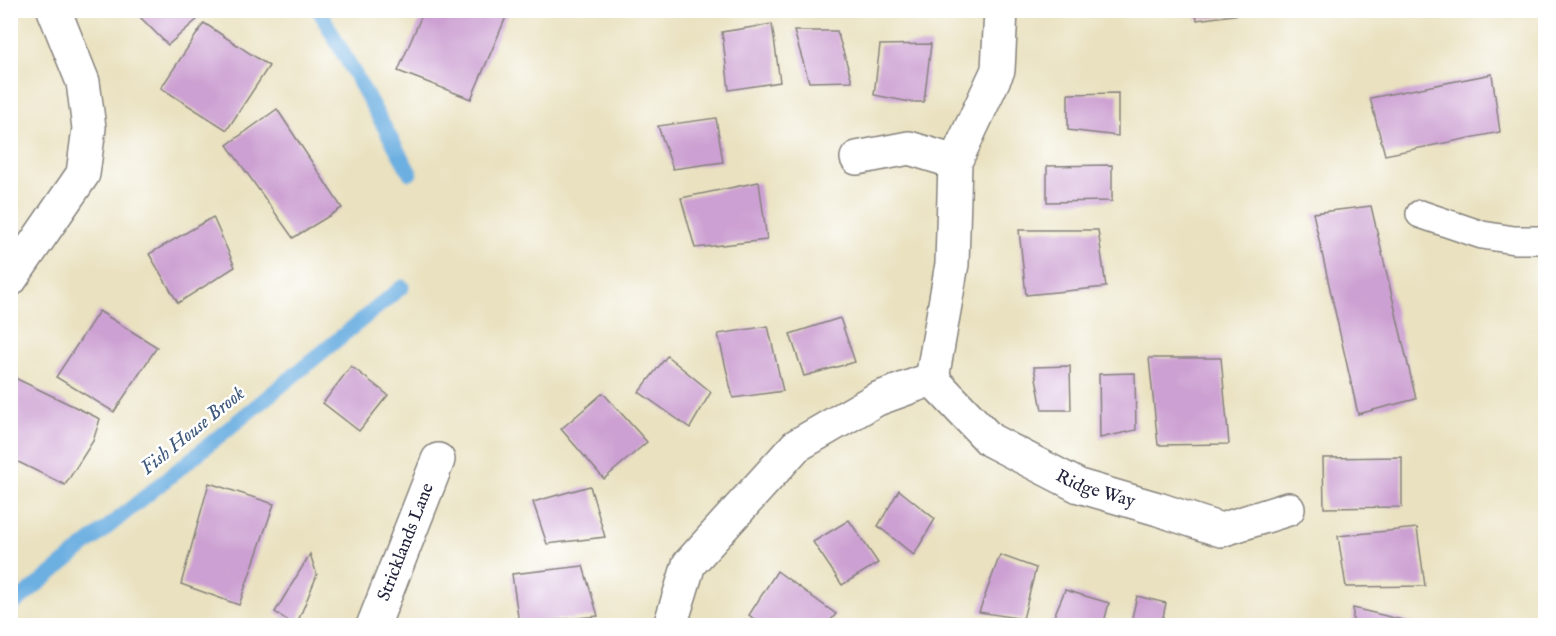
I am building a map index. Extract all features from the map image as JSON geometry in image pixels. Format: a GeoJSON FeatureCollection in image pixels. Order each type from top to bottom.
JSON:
{"type":"FeatureCollection","features":[{"type":"Feature","properties":{"kind":"street"},"geometry":{"type":"LineString","coordinates":[[10,280],[82,174],[89,128],[82,82],[54,10]]}},
{"type":"Feature","properties":{"kind":"street"},"geometry":{"type":"LineString","coordinates":[[670,626],[689,564],[796,446],[877,399],[932,379],[952,264],[955,162],[998,70],[1000,10]]}},
{"type":"Feature","properties":{"kind":"street"},"geometry":{"type":"LineString","coordinates":[[857,158],[909,148],[955,162]]}},
{"type":"Feature","properties":{"kind":"street","name":"Ridge Way"},"geometry":{"type":"LineString","coordinates":[[932,379],[990,440],[1080,486],[1221,530],[1288,509]]}},
{"type":"Feature","properties":{"kind":"street","name":"Stricklands Lane"},"geometry":{"type":"LineString","coordinates":[[373,626],[438,460]]}},
{"type":"Feature","properties":{"kind":"lane"},"geometry":{"type":"LineString","coordinates":[[1420,214],[1482,235],[1514,240],[1545,240]]}},
{"type":"Feature","properties":{"kind":"building"},"geometry":{"type":"Polygon","coordinates":[[[133,10],[208,10],[168,45],[133,10]]]}},
{"type":"Feature","properties":{"kind":"building"},"geometry":{"type":"Polygon","coordinates":[[[424,10],[509,10],[471,99],[398,71],[424,10]]]}},
{"type":"Feature","properties":{"kind":"building"},"geometry":{"type":"Polygon","coordinates":[[[1195,10],[1255,10],[1255,12],[1197,20],[1195,10]]]}},
{"type":"Feature","properties":{"kind":"building"},"geometry":{"type":"Polygon","coordinates":[[[204,23],[269,66],[227,130],[161,88],[204,23]]]}},
{"type":"Feature","properties":{"kind":"building"},"geometry":{"type":"Polygon","coordinates":[[[772,24],[780,82],[729,90],[722,32],[772,24]]]}},
{"type":"Feature","properties":{"kind":"building"},"geometry":{"type":"Polygon","coordinates":[[[794,31],[837,31],[852,81],[809,82],[794,31]]]}},
{"type":"Feature","properties":{"kind":"building"},"geometry":{"type":"Polygon","coordinates":[[[931,44],[924,102],[910,102],[874,95],[880,45],[931,44]]]}},
{"type":"Feature","properties":{"kind":"building"},"geometry":{"type":"Polygon","coordinates":[[[1492,74],[1500,132],[1385,155],[1370,98],[1492,74]]]}},
{"type":"Feature","properties":{"kind":"building"},"geometry":{"type":"Polygon","coordinates":[[[1118,93],[1118,136],[1068,130],[1068,94],[1118,93]]]}},
{"type":"Feature","properties":{"kind":"building"},"geometry":{"type":"Polygon","coordinates":[[[277,109],[342,208],[293,238],[227,145],[277,109]]]}},
{"type":"Feature","properties":{"kind":"building"},"geometry":{"type":"Polygon","coordinates":[[[716,118],[723,162],[673,169],[658,126],[716,118]]]}},
{"type":"Feature","properties":{"kind":"building"},"geometry":{"type":"Polygon","coordinates":[[[1112,165],[1112,201],[1047,202],[1047,166],[1112,165]]]}},
{"type":"Feature","properties":{"kind":"building"},"geometry":{"type":"Polygon","coordinates":[[[759,182],[767,240],[695,248],[681,198],[759,182]]]}},
{"type":"Feature","properties":{"kind":"building"},"geometry":{"type":"Polygon","coordinates":[[[1371,206],[1416,399],[1358,414],[1313,213],[1371,206]]]}},
{"type":"Feature","properties":{"kind":"building"},"geometry":{"type":"Polygon","coordinates":[[[213,217],[235,267],[178,303],[149,254],[213,217]]]}},
{"type":"Feature","properties":{"kind":"building"},"geometry":{"type":"Polygon","coordinates":[[[1019,230],[1098,230],[1106,287],[1026,295],[1019,230]]]}},
{"type":"Feature","properties":{"kind":"building"},"geometry":{"type":"Polygon","coordinates":[[[99,311],[157,347],[114,412],[56,377],[99,311]]]}},
{"type":"Feature","properties":{"kind":"building"},"geometry":{"type":"Polygon","coordinates":[[[840,318],[855,362],[804,376],[790,334],[840,318]]]}},
{"type":"Feature","properties":{"kind":"building"},"geometry":{"type":"Polygon","coordinates":[[[768,326],[783,391],[733,398],[718,334],[768,326]]]}},
{"type":"Feature","properties":{"kind":"building"},"geometry":{"type":"Polygon","coordinates":[[[667,356],[711,392],[690,428],[639,392],[667,356]]]}},
{"type":"Feature","properties":{"kind":"building"},"geometry":{"type":"Polygon","coordinates":[[[1149,358],[1221,358],[1229,444],[1158,445],[1149,358]]]}},
{"type":"Feature","properties":{"kind":"building"},"geometry":{"type":"Polygon","coordinates":[[[351,366],[388,395],[359,431],[323,403],[351,366]]]}},
{"type":"Feature","properties":{"kind":"building"},"geometry":{"type":"Polygon","coordinates":[[[1070,366],[1071,410],[1042,410],[1034,367],[1070,366]]]}},
{"type":"Feature","properties":{"kind":"building"},"geometry":{"type":"Polygon","coordinates":[[[1135,373],[1136,430],[1100,438],[1099,374],[1135,373]]]}},
{"type":"Feature","properties":{"kind":"building"},"geometry":{"type":"Polygon","coordinates":[[[13,377],[100,419],[93,441],[65,485],[10,458],[10,382],[13,377]]]}},
{"type":"Feature","properties":{"kind":"building"},"geometry":{"type":"Polygon","coordinates":[[[603,393],[647,442],[604,479],[561,429],[603,393]]]}},
{"type":"Feature","properties":{"kind":"building"},"geometry":{"type":"Polygon","coordinates":[[[1402,457],[1402,507],[1324,508],[1323,458],[1402,457]]]}},
{"type":"Feature","properties":{"kind":"building"},"geometry":{"type":"Polygon","coordinates":[[[209,483],[274,504],[239,605],[181,584],[209,483]]]}},
{"type":"Feature","properties":{"kind":"building"},"geometry":{"type":"Polygon","coordinates":[[[590,486],[605,537],[547,544],[533,502],[590,486]]]}},
{"type":"Feature","properties":{"kind":"building"},"geometry":{"type":"Polygon","coordinates":[[[899,490],[935,519],[914,555],[878,526],[899,490]]]}},
{"type":"Feature","properties":{"kind":"building"},"geometry":{"type":"Polygon","coordinates":[[[849,520],[878,563],[842,585],[813,542],[849,520]]]}},
{"type":"Feature","properties":{"kind":"building"},"geometry":{"type":"Polygon","coordinates":[[[1417,528],[1425,586],[1346,587],[1338,536],[1417,528]]]}},
{"type":"Feature","properties":{"kind":"building"},"geometry":{"type":"Polygon","coordinates":[[[310,554],[317,575],[296,626],[275,612],[310,554]]]}},
{"type":"Feature","properties":{"kind":"building"},"geometry":{"type":"Polygon","coordinates":[[[1000,555],[1036,568],[1023,619],[979,612],[1000,555]]]}},
{"type":"Feature","properties":{"kind":"building"},"geometry":{"type":"Polygon","coordinates":[[[583,566],[598,616],[519,624],[512,574],[583,566]]]}},
{"type":"Feature","properties":{"kind":"building"},"geometry":{"type":"Polygon","coordinates":[[[777,571],[836,614],[826,626],[763,626],[749,615],[777,571]]]}},
{"type":"Feature","properties":{"kind":"building"},"geometry":{"type":"Polygon","coordinates":[[[1065,590],[1109,603],[1103,626],[1050,626],[1065,590]]]}},
{"type":"Feature","properties":{"kind":"building"},"geometry":{"type":"Polygon","coordinates":[[[1137,596],[1166,603],[1161,626],[1130,626],[1137,596]]]}},
{"type":"Feature","properties":{"kind":"building"},"geometry":{"type":"Polygon","coordinates":[[[1353,608],[1411,622],[1410,626],[1353,626],[1353,608]]]}},
{"type":"Feature","properties":{"kind":"waterway","name":"Fish House Brook"},"geometry":{"type":"LineString","coordinates":[[319,10],[410,173]]}},
{"type":"Feature","properties":{"kind":"waterway","name":"Fish House Brook"},"geometry":{"type":"LineString","coordinates":[[10,607],[402,287]]}}]}
